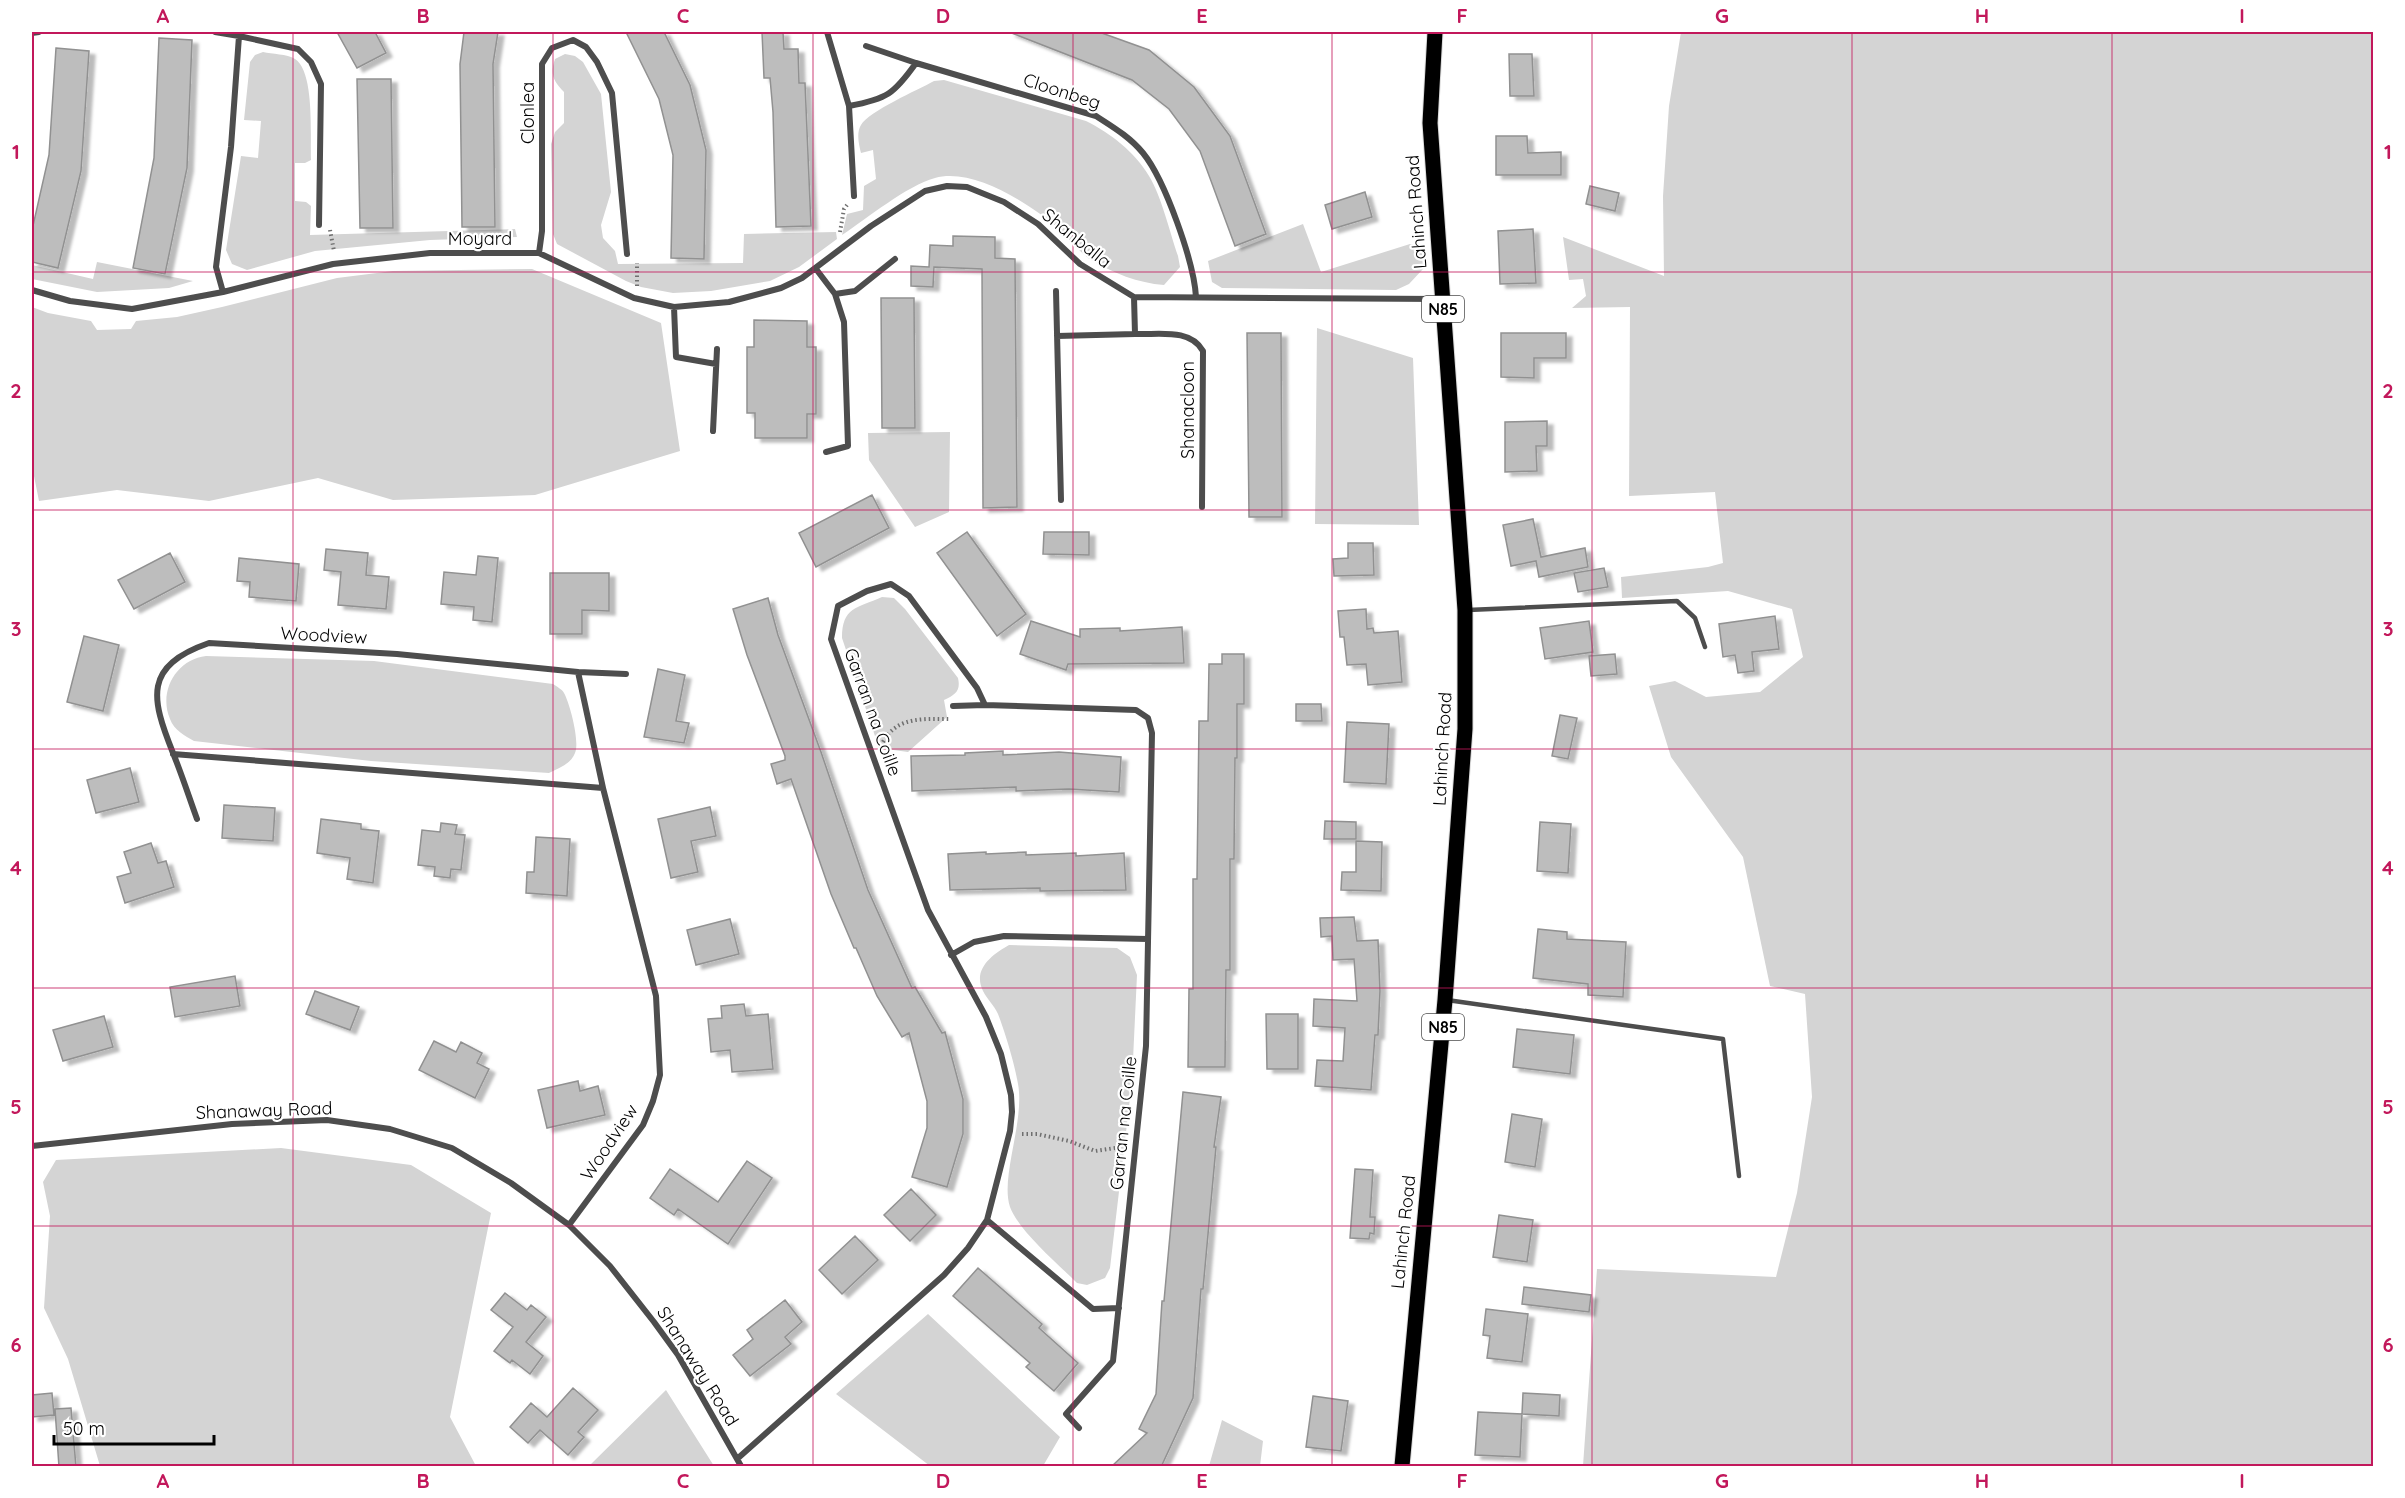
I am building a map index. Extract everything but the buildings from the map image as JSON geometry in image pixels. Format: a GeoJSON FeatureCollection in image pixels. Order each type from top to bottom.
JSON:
{"type":"FeatureCollection","features":[{"type":"Feature","properties":{"kind":"main road","name":"Lahinch Road"},"geometry":{"type":"LineString","coordinates":[[1402,1467],[1445,1000],[1465,729],[1465,610],[1430,123],[1435,32]]}},
{"type":"Feature","properties":{"kind":"street"},"geometry":{"type":"LineString","coordinates":[[32,33],[39,32]]}},
{"type":"Feature","properties":{"kind":"street"},"geometry":{"type":"LineString","coordinates":[[215,32],[298,49],[311,62],[321,84],[319,225]]}},
{"type":"Feature","properties":{"kind":"street"},"geometry":{"type":"LineString","coordinates":[[827,32],[849,106],[854,196]]}},
{"type":"Feature","properties":{"kind":"street"},"geometry":{"type":"LineString","coordinates":[[223,291],[216,267],[231,147],[239,36]]}},
{"type":"Feature","properties":{"kind":"street","name":"Clonlea"},"geometry":{"type":"LineString","coordinates":[[538,253],[542,231],[542,64],[552,48],[573,40],[586,47],[597,62],[612,93],[627,254]]}},
{"type":"Feature","properties":{"kind":"street","name":"Cloonbeg"},"geometry":{"type":"LineString","coordinates":[[866,46],[916,63],[1068,106],[1095,116],[1122,132],[1144,154],[1159,181],[1195,278],[1196,297]]}},
{"type":"Feature","properties":{"kind":"street"},"geometry":{"type":"LineString","coordinates":[[849,106],[876,101],[898,88],[916,63]]}},
{"type":"Feature","properties":{"kind":"street","name":"Shanballa"},"geometry":{"type":"LineString","coordinates":[[729,302],[781,288],[816,269],[871,226],[925,191],[947,186],[967,187],[1004,202],[1038,224],[1080,264],[1104,281],[1134,297],[1442,299]]}},
{"type":"Feature","properties":{"kind":"street","name":"Moyard"},"geometry":{"type":"LineString","coordinates":[[32,290],[70,301],[132,309],[223,291],[333,264],[430,253],[538,253],[634,298],[674,306],[729,302]]}},
{"type":"Feature","properties":{"kind":"street"},"geometry":{"type":"LineString","coordinates":[[835,294],[855,291],[895,259]]}},
{"type":"Feature","properties":{"kind":"street"},"geometry":{"type":"LineString","coordinates":[[816,269],[835,294],[844,322],[848,446],[826,452]]}},
{"type":"Feature","properties":{"kind":"street"},"geometry":{"type":"LineString","coordinates":[[1056,291],[1061,500]]}},
{"type":"Feature","properties":{"kind":"street"},"geometry":{"type":"LineString","coordinates":[[1134,297],[1135,334]]}},
{"type":"Feature","properties":{"kind":"street"},"geometry":{"type":"LineString","coordinates":[[674,306],[676,357],[716,364]]}},
{"type":"Feature","properties":{"kind":"street","name":"Shanacloon"},"geometry":{"type":"LineString","coordinates":[[1057,336],[1187,335],[1197,341],[1203,351],[1202,507]]}},
{"type":"Feature","properties":{"kind":"street"},"geometry":{"type":"LineString","coordinates":[[713,431],[717,349]]}},
{"type":"Feature","properties":{"kind":"street","name":"Garran na Coille"},"geometry":{"type":"LineString","coordinates":[[737,1459],[944,1275],[968,1248],[987,1220],[1010,1131],[1011,1095],[1000,1054],[986,1017],[928,910],[831,639],[838,606],[867,591],[891,584],[909,596],[977,688],[985,705]]}},
{"type":"Feature","properties":{"kind":"street","name":"Woodview"},"geometry":{"type":"LineString","coordinates":[[197,819],[174,753],[163,730],[157,706],[158,684],[166,666],[185,651],[209,643],[397,654],[578,672],[626,674]]}},
{"type":"Feature","properties":{"kind":"street","name":"Woodview"},"geometry":{"type":"LineString","coordinates":[[569,1225],[643,1125],[660,1075],[656,996],[603,788],[578,672]]}},
{"type":"Feature","properties":{"kind":"street","name":"Garran na Coille"},"geometry":{"type":"LineString","coordinates":[[953,706],[1136,710],[1148,718],[1152,733],[1146,1046],[1119,1308],[1113,1361],[1066,1414],[1079,1428]]}},
{"type":"Feature","properties":{"kind":"street"},"geometry":{"type":"LineString","coordinates":[[174,753],[603,788]]}},
{"type":"Feature","properties":{"kind":"street"},"geometry":{"type":"LineString","coordinates":[[951,955],[974,942],[1004,936],[1148,939]]}},
{"type":"Feature","properties":{"kind":"street","name":"Shanaway Road"},"geometry":{"type":"LineString","coordinates":[[32,1146],[232,1124],[327,1120],[390,1130],[452,1148],[511,1183],[569,1225],[610,1266],[654,1322],[698,1389],[741,1467]]}},
{"type":"Feature","properties":{"kind":"street"},"geometry":{"type":"LineString","coordinates":[[987,1220],[1093,1309],[1119,1308]]}},
{"type":"Feature","properties":{"kind":"lane"},"geometry":{"type":"LineString","coordinates":[[1465,610],[1677,601],[1695,618],[1705,647]]}},
{"type":"Feature","properties":{"kind":"lane"},"geometry":{"type":"LineString","coordinates":[[1445,1000],[1723,1039],[1739,1176]]}},
{"type":"Feature","properties":{"kind":"path"},"geometry":{"type":"LineString","coordinates":[[845,247],[839,234],[844,209],[854,196]]}},
{"type":"Feature","properties":{"kind":"path"},"geometry":{"type":"LineString","coordinates":[[319,225],[331,230],[334,246],[333,264]]}},
{"type":"Feature","properties":{"kind":"path"},"geometry":{"type":"LineString","coordinates":[[627,254],[637,260],[638,283],[634,298]]}},
{"type":"Feature","properties":{"kind":"path"},"geometry":{"type":"LineString","coordinates":[[874,759],[885,738],[900,723],[917,719],[952,719],[953,706]]}},
{"type":"Feature","properties":{"kind":"path"},"geometry":{"type":"LineString","coordinates":[[1010,1131],[1069,1141],[1095,1151],[1136,1144]]}},
{"type":"Feature","properties":{"kind":"shaded area"},"geometry":{"type":"Polygon","coordinates":[[[1681,32],[2373,32],[2373,1466],[1583,1466],[1597,1269],[1776,1277],[1797,1193],[1812,1097],[1805,994],[1770,986],[1743,857],[1671,757],[1649,686],[1675,681],[1706,697],[1760,692],[1803,657],[1792,609],[1728,591],[1622,598],[1621,577],[1708,567],[1723,563],[1715,492],[1629,496],[1630,307],[1572,308],[1586,296],[1583,279],[1569,280],[1563,237],[1664,276],[1663,196],[1669,106],[1681,32]]]}},
{"type":"Feature","properties":{"kind":"shaded area"},"geometry":{"type":"Polygon","coordinates":[[[263,52],[292,57],[301,66],[306,77],[310,105],[311,160],[305,163],[295,163],[295,201],[306,202],[311,206],[310,235],[515,229],[517,237],[430,240],[315,251],[247,270],[232,264],[226,250],[241,156],[258,158],[261,121],[244,120],[250,62],[255,55],[263,52]]]}},
{"type":"Feature","properties":{"kind":"shaded area"},"geometry":{"type":"Polygon","coordinates":[[[565,54],[575,56],[583,62],[601,94],[611,192],[601,225],[603,238],[615,251],[618,264],[743,263],[744,234],[836,232],[837,239],[799,267],[770,281],[711,291],[673,293],[641,287],[626,281],[557,244],[553,234],[551,144],[555,132],[564,123],[564,92],[555,81],[553,69],[555,59],[565,54]]]}},
{"type":"Feature","properties":{"kind":"shaded area"},"geometry":{"type":"Polygon","coordinates":[[[944,80],[1086,121],[1121,144],[1137,159],[1153,184],[1165,214],[1180,267],[1164,285],[1135,280],[1117,273],[1087,257],[1058,228],[1017,199],[983,183],[950,176],[935,178],[912,188],[842,235],[847,214],[863,210],[864,186],[876,179],[873,150],[861,153],[859,128],[866,119],[894,101],[934,81],[944,80]]]}},
{"type":"Feature","properties":{"kind":"shaded area"},"geometry":{"type":"Polygon","coordinates":[[[1303,224],[1321,272],[1410,244],[1422,246],[1423,269],[1409,284],[1396,290],[1222,288],[1212,282],[1208,261],[1303,224]]]}},
{"type":"Feature","properties":{"kind":"shaded area"},"geometry":{"type":"Polygon","coordinates":[[[97,262],[193,281],[169,288],[97,292],[32,279],[32,265],[93,279],[97,262]]]}},
{"type":"Feature","properties":{"kind":"shaded area"},"geometry":{"type":"Polygon","coordinates":[[[532,269],[661,323],[680,451],[535,495],[393,500],[318,478],[209,501],[117,490],[39,501],[32,466],[32,307],[48,313],[91,321],[97,330],[131,329],[136,321],[177,317],[337,278],[393,271],[532,269]]]}},
{"type":"Feature","properties":{"kind":"shaded area"},"geometry":{"type":"Polygon","coordinates":[[[1317,328],[1413,358],[1419,525],[1315,524],[1317,328]]]}},
{"type":"Feature","properties":{"kind":"shaded area"},"geometry":{"type":"Polygon","coordinates":[[[950,432],[949,512],[915,527],[869,460],[868,433],[950,432]]]}},
{"type":"Feature","properties":{"kind":"shaded area"},"geometry":{"type":"Polygon","coordinates":[[[882,597],[894,598],[905,609],[958,678],[959,686],[956,692],[944,700],[947,717],[908,752],[879,748],[842,638],[848,614],[882,597]]]}},
{"type":"Feature","properties":{"kind":"shaded area"},"geometry":{"type":"Polygon","coordinates":[[[206,656],[374,661],[553,684],[561,689],[569,705],[574,723],[575,753],[568,763],[549,773],[371,761],[194,741],[180,732],[172,723],[166,698],[168,688],[179,670],[186,663],[206,656]]]}},
{"type":"Feature","properties":{"kind":"shaded area"},"geometry":{"type":"Polygon","coordinates":[[[1009,945],[1117,948],[1130,957],[1137,975],[1132,1081],[1110,1268],[1105,1278],[1087,1285],[1077,1283],[1040,1247],[1010,1207],[1008,1180],[1018,1115],[1018,1084],[1001,1021],[980,983],[982,969],[986,963],[1009,945]]]}},
{"type":"Feature","properties":{"kind":"shaded area"},"geometry":{"type":"Polygon","coordinates":[[[281,1148],[411,1165],[491,1213],[450,1417],[476,1466],[100,1466],[68,1359],[44,1308],[50,1216],[43,1182],[56,1160],[281,1148]]]}},
{"type":"Feature","properties":{"kind":"shaded area"},"geometry":{"type":"Polygon","coordinates":[[[928,1314],[1060,1437],[1043,1466],[930,1466],[836,1394],[928,1314]]]}},
{"type":"Feature","properties":{"kind":"shaded area"},"geometry":{"type":"Polygon","coordinates":[[[666,1390],[714,1466],[589,1466],[666,1390]]]}},
{"type":"Feature","properties":{"kind":"shaded area"},"geometry":{"type":"Polygon","coordinates":[[[1222,1420],[1263,1441],[1260,1466],[1209,1466],[1222,1420]]]}}]}
